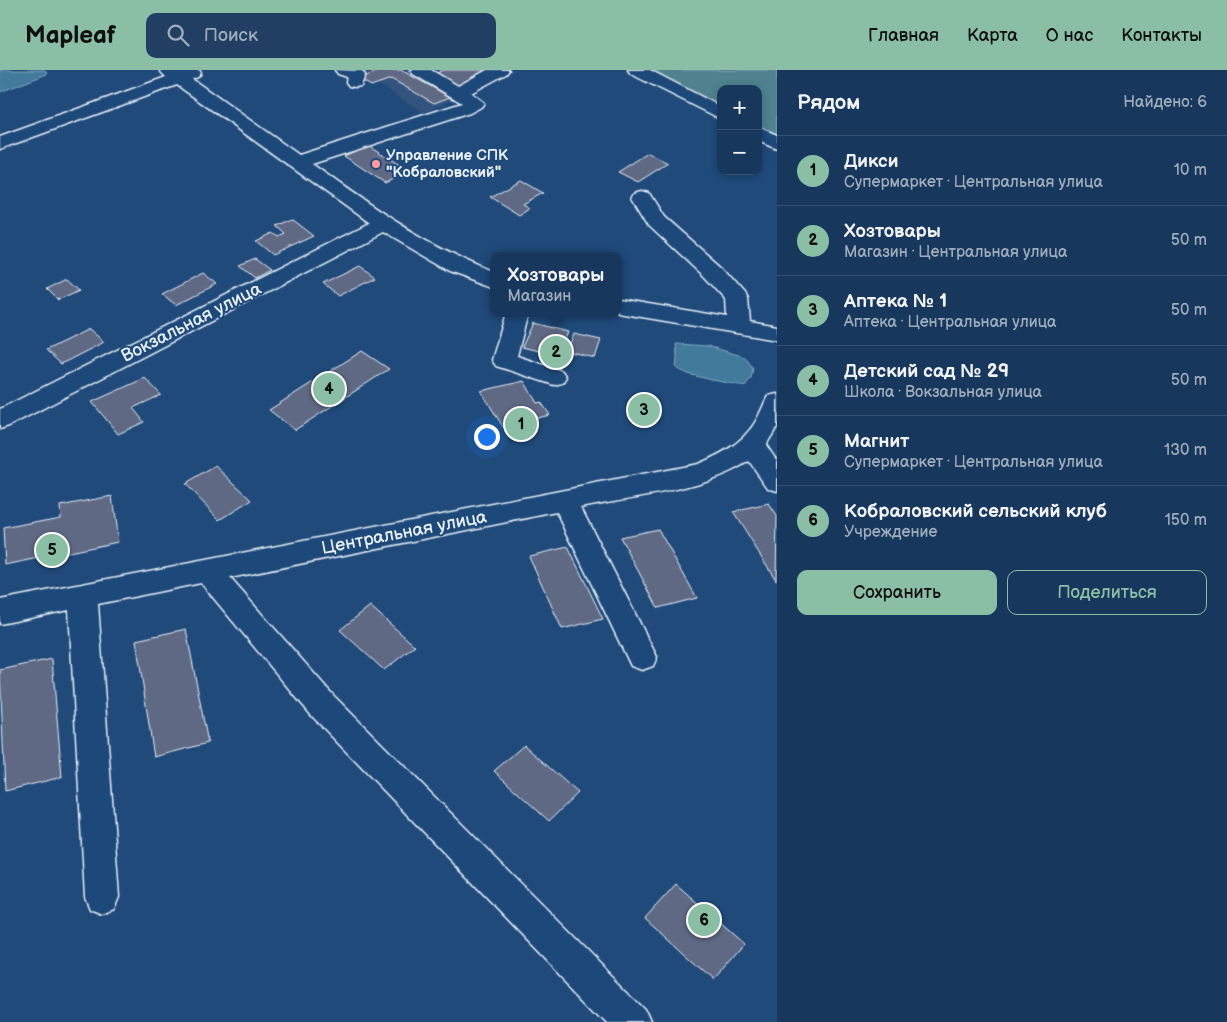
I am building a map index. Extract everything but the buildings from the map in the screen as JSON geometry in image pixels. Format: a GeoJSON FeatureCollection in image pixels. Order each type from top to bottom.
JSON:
{"type":"FeatureCollection","features":[{"type":"Feature","properties":{"kind":"street"},"geometry":{"type":"LineString","coordinates":[[0,143],[173,74],[200,70]]}},
{"type":"Feature","properties":{"kind":"street"},"geometry":{"type":"LineString","coordinates":[[458,92],[500,70]]}},
{"type":"Feature","properties":{"kind":"street"},"geometry":{"type":"LineString","coordinates":[[636,70],[717,112]]}},
{"type":"Feature","properties":{"kind":"street"},"geometry":{"type":"LineString","coordinates":[[298,162],[464,109],[475,103],[425,71]]}},
{"type":"Feature","properties":{"kind":"street"},"geometry":{"type":"LineString","coordinates":[[173,74],[383,224],[458,266],[490,278]]}},
{"type":"Feature","properties":{"kind":"street"},"geometry":{"type":"LineString","coordinates":[[762,135],[777,143]]}},
{"type":"Feature","properties":{"kind":"street"},"geometry":{"type":"LineString","coordinates":[[642,197],[656,221],[713,272],[737,299],[739,327]]}},
{"type":"Feature","properties":{"kind":"street","name":"Вокзальная улица"},"geometry":{"type":"LineString","coordinates":[[0,420],[383,224]]}},
{"type":"Feature","properties":{"kind":"street"},"geometry":{"type":"LineString","coordinates":[[622,307],[777,333]]}},
{"type":"Feature","properties":{"kind":"street"},"geometry":{"type":"LineString","coordinates":[[517,317],[504,360],[554,377]]}},
{"type":"Feature","properties":{"kind":"street","name":"Центральная улица"},"geometry":{"type":"LineString","coordinates":[[0,612],[703,472],[728,463],[752,445],[765,430],[777,402]]}},
{"type":"Feature","properties":{"kind":"street"},"geometry":{"type":"LineString","coordinates":[[752,445],[777,482]]}},
{"type":"Feature","properties":{"kind":"street"},"geometry":{"type":"LineString","coordinates":[[564,500],[642,657]]}},
{"type":"Feature","properties":{"kind":"street"},"geometry":{"type":"LineString","coordinates":[[207,571],[322,705],[634,1022]]}},
{"type":"Feature","properties":{"kind":"street"},"geometry":{"type":"LineString","coordinates":[[83,596],[102,897]]}},
{"type":"Feature","properties":{"kind":"shaded area"},"geometry":{"type":"Polygon","coordinates":[[[0,70],[45,70],[47,74],[0,92],[0,70]]]}},
{"type":"Feature","properties":{"kind":"shaded area"},"geometry":{"type":"Polygon","coordinates":[[[356,70],[514,70],[424,113],[356,70]]]}},
{"type":"Feature","properties":{"kind":"shaded area"},"geometry":{"type":"Polygon","coordinates":[[[676,344],[708,346],[745,357],[753,368],[751,378],[745,386],[688,374],[676,368],[676,344]]]}},
{"type":"Feature","properties":{"kind":"green space"},"geometry":{"type":"Polygon","coordinates":[[[647,70],[777,70],[777,135],[762,130],[762,85],[717,85],[717,107],[647,70]]]}},
{"type":"Feature","properties":{"kind":"place","name":"Управление СПК \"Кобраловский\""},"geometry":{"type":"Point","coordinates":[376,164]}},
{"type":"Feature","properties":{"kind":"place","name":"Хозтовары"},"geometry":{"type":"Point","coordinates":[556,352]}},
{"type":"Feature","properties":{"kind":"place","name":"Детский сад № 29"},"geometry":{"type":"Point","coordinates":[329,389]}},
{"type":"Feature","properties":{"kind":"place","name":"Аптека № 1"},"geometry":{"type":"Point","coordinates":[644,410]}},
{"type":"Feature","properties":{"kind":"place","name":"Дикси"},"geometry":{"type":"Point","coordinates":[521,424]}},
{"type":"Feature","properties":{"kind":"place","name":"Магнит"},"geometry":{"type":"Point","coordinates":[52,550]}},
{"type":"Feature","properties":{"kind":"place","name":"Кобраловский сельский клуб"},"geometry":{"type":"Point","coordinates":[704,920]}}]}
